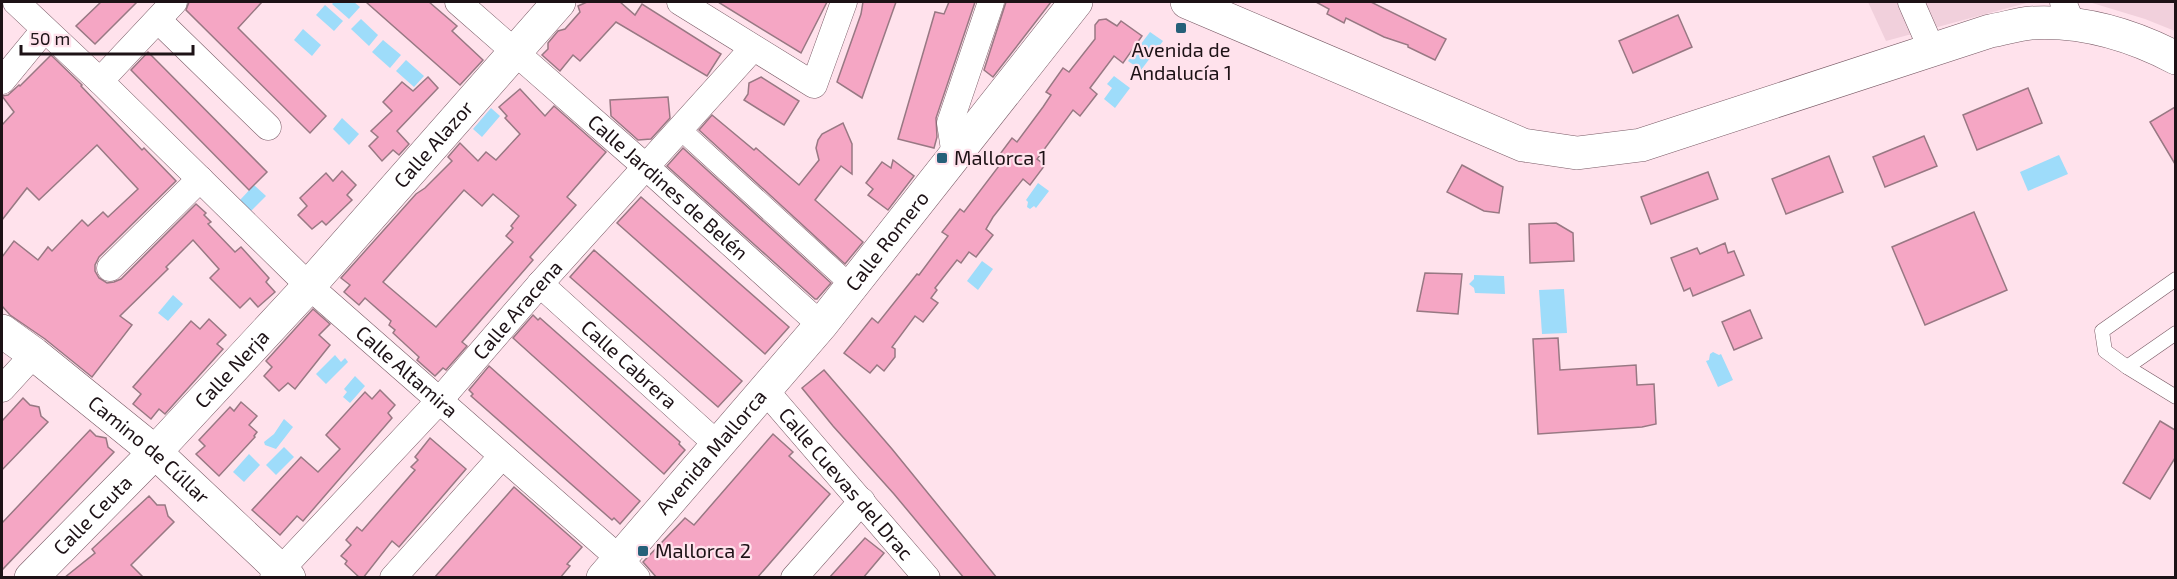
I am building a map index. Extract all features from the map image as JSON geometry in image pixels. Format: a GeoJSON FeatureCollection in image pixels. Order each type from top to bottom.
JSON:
{"type":"FeatureCollection","features":[{"type":"Feature","properties":{"kind":"street","name":"Calle Altamira"},"geometry":{"type":"LineString","coordinates":[[16,2],[309,286],[502,456],[620,571]]}},
{"type":"Feature","properties":{"kind":"street","name":"Calle Jardines de Belén"},"geometry":{"type":"LineString","coordinates":[[458,2],[821,325]]}},
{"type":"Feature","properties":{"kind":"street","name":"Calle Alazor"},"geometry":{"type":"LineString","coordinates":[[309,286],[559,2]]}},
{"type":"Feature","properties":{"kind":"street"},"geometry":{"type":"LineString","coordinates":[[680,2],[814,85],[844,2]]}},
{"type":"Feature","properties":{"kind":"street"},"geometry":{"type":"LineString","coordinates":[[955,156],[950,123],[991,2]]}},
{"type":"Feature","properties":{"kind":"street","name":"Calle Romero"},"geometry":{"type":"LineString","coordinates":[[821,325],[1076,2]]}},
{"type":"Feature","properties":{"kind":"street"},"geometry":{"type":"LineString","coordinates":[[1187,2],[1524,145],[1577,153],[1641,145],[1932,50],[2068,12],[2150,45],[2175,58]]}},
{"type":"Feature","properties":{"kind":"street"},"geometry":{"type":"LineString","coordinates":[[1911,2],[1932,50]]}},
{"type":"Feature","properties":{"kind":"street"},"geometry":{"type":"LineString","coordinates":[[100,81],[166,10],[268,128]]}},
{"type":"Feature","properties":{"kind":"street"},"geometry":{"type":"LineString","coordinates":[[2,81],[44,30]]}},
{"type":"Feature","properties":{"kind":"street","name":"Calle Aracena"},"geometry":{"type":"LineString","coordinates":[[281,575],[753,48]]}},
{"type":"Feature","properties":{"kind":"street"},"geometry":{"type":"LineString","coordinates":[[680,129],[852,286]]}},
{"type":"Feature","properties":{"kind":"street"},"geometry":{"type":"LineString","coordinates":[[110,268],[200,179]]}},
{"type":"Feature","properties":{"kind":"street","name":"Calle Cabrera"},"geometry":{"type":"LineString","coordinates":[[540,285],[718,445]]}},
{"type":"Feature","properties":{"kind":"street","name":"Calle Nerja"},"geometry":{"type":"LineString","coordinates":[[155,452],[309,286]]}},
{"type":"Feature","properties":{"kind":"street","name":"Avenida Mallorca"},"geometry":{"type":"LineString","coordinates":[[620,571],[718,445],[821,325]]}},
{"type":"Feature","properties":{"kind":"street","name":"Camino de Cúllar"},"geometry":{"type":"LineString","coordinates":[[2,331],[34,354],[155,452],[281,575]]}},
{"type":"Feature","properties":{"kind":"street"},"geometry":{"type":"LineString","coordinates":[[2,389],[34,354]]}},
{"type":"Feature","properties":{"kind":"street","name":"Calle Cuevas del Drac"},"geometry":{"type":"LineString","coordinates":[[765,390],[927,578]]}},
{"type":"Feature","properties":{"kind":"street","name":"Calle Ceuta"},"geometry":{"type":"LineString","coordinates":[[31,578],[155,452]]}},
{"type":"Feature","properties":{"kind":"street"},"geometry":{"type":"LineString","coordinates":[[393,578],[502,456]]}},
{"type":"Feature","properties":{"kind":"street"},"geometry":{"type":"LineString","coordinates":[[794,578],[862,501]]}},
{"type":"Feature","properties":{"kind":"lane"},"geometry":{"type":"LineString","coordinates":[[2175,279],[2102,331],[2105,351],[2175,397]]}},
{"type":"Feature","properties":{"kind":"lane"},"geometry":{"type":"LineString","coordinates":[[2127,367],[2175,333]]}},
{"type":"Feature","properties":{"kind":"shaded area"},"geometry":{"type":"Polygon","coordinates":[[[1868,2],[2030,2],[1886,41],[1868,2]]]}},
{"type":"Feature","properties":{"kind":"shaded area"},"geometry":{"type":"Polygon","coordinates":[[[2089,2],[2175,2],[2175,31],[2145,19],[2089,2]]]}},
{"type":"Feature","properties":{"kind":"water"},"geometry":{"type":"Polygon","coordinates":[[[334,2],[354,2],[360,7],[349,19],[332,4],[334,2]]]}},
{"type":"Feature","properties":{"kind":"water"},"geometry":{"type":"Polygon","coordinates":[[[325,5],[343,21],[334,31],[316,15],[325,5]]]}},
{"type":"Feature","properties":{"kind":"water"},"geometry":{"type":"Polygon","coordinates":[[[361,19],[378,35],[369,46],[351,29],[361,19]]]}},
{"type":"Feature","properties":{"kind":"water"},"geometry":{"type":"Polygon","coordinates":[[[303,29],[321,45],[312,56],[294,40],[303,29]]]}},
{"type":"Feature","properties":{"kind":"water"},"geometry":{"type":"Polygon","coordinates":[[[1150,32],[1163,41],[1141,70],[1128,61],[1150,32]]]}},
{"type":"Feature","properties":{"kind":"water"},"geometry":{"type":"Polygon","coordinates":[[[383,40],[401,55],[390,68],[372,52],[383,40]]]}},
{"type":"Feature","properties":{"kind":"water"},"geometry":{"type":"Polygon","coordinates":[[[406,60],[424,76],[414,87],[396,71],[406,60]]]}},
{"type":"Feature","properties":{"kind":"water"},"geometry":{"type":"Polygon","coordinates":[[[1114,76],[1130,88],[1115,108],[1104,99],[1112,88],[1107,84],[1114,76]]]}},
{"type":"Feature","properties":{"kind":"water"},"geometry":{"type":"Polygon","coordinates":[[[491,108],[500,116],[482,137],[473,129],[491,108]]]}},
{"type":"Feature","properties":{"kind":"water"},"geometry":{"type":"Polygon","coordinates":[[[342,118],[359,134],[349,145],[333,129],[342,118]]]}},
{"type":"Feature","properties":{"kind":"water"},"geometry":{"type":"Polygon","coordinates":[[[2059,155],[2068,174],[2028,191],[2020,172],[2059,155]]]}},
{"type":"Feature","properties":{"kind":"water"},"geometry":{"type":"Polygon","coordinates":[[[1038,183],[1049,191],[1036,208],[1034,206],[1030,209],[1027,207],[1026,200],[1038,183]]]}},
{"type":"Feature","properties":{"kind":"water"},"geometry":{"type":"Polygon","coordinates":[[[254,185],[266,196],[251,211],[240,200],[254,185]]]}},
{"type":"Feature","properties":{"kind":"water"},"geometry":{"type":"Polygon","coordinates":[[[982,261],[993,269],[978,290],[967,281],[982,261]]]}},
{"type":"Feature","properties":{"kind":"water"},"geometry":{"type":"Polygon","coordinates":[[[1474,275],[1504,276],[1505,294],[1475,293],[1474,288],[1469,284],[1474,279],[1474,275]]]}},
{"type":"Feature","properties":{"kind":"water"},"geometry":{"type":"Polygon","coordinates":[[[1564,289],[1567,333],[1542,334],[1539,290],[1564,289]]]}},
{"type":"Feature","properties":{"kind":"water"},"geometry":{"type":"Polygon","coordinates":[[[173,295],[183,304],[168,321],[158,313],[173,295]]]}},
{"type":"Feature","properties":{"kind":"water"},"geometry":{"type":"Polygon","coordinates":[[[1713,352],[1721,354],[1733,380],[1718,387],[1706,361],[1713,352]]]}},
{"type":"Feature","properties":{"kind":"water"},"geometry":{"type":"Polygon","coordinates":[[[335,355],[341,362],[345,358],[348,362],[326,384],[316,374],[335,355]]]}},
{"type":"Feature","properties":{"kind":"water"},"geometry":{"type":"Polygon","coordinates":[[[355,376],[365,386],[350,403],[343,397],[347,392],[344,389],[355,376]]]}},
{"type":"Feature","properties":{"kind":"water"},"geometry":{"type":"Polygon","coordinates":[[[284,419],[293,427],[276,449],[265,445],[264,442],[274,434],[284,419]]]}},
{"type":"Feature","properties":{"kind":"water"},"geometry":{"type":"Polygon","coordinates":[[[284,447],[294,457],[276,475],[266,465],[284,447]]]}},
{"type":"Feature","properties":{"kind":"water"},"geometry":{"type":"Polygon","coordinates":[[[249,454],[260,465],[244,482],[233,472],[249,454]]]}},
{"type":"Feature","properties":{"kind":"building"},"geometry":{"type":"Polygon","coordinates":[[[101,2],[137,2],[95,44],[76,26],[101,2]]]}},
{"type":"Feature","properties":{"kind":"building"},"geometry":{"type":"Polygon","coordinates":[[[189,2],[262,2],[238,28],[326,116],[310,133],[186,10],[189,2]]]}},
{"type":"Feature","properties":{"kind":"building"},"geometry":{"type":"Polygon","coordinates":[[[366,2],[429,2],[457,26],[452,31],[483,60],[460,85],[366,2]]]}},
{"type":"Feature","properties":{"kind":"building"},"geometry":{"type":"Polygon","coordinates":[[[587,2],[620,2],[635,15],[642,4],[721,54],[707,76],[616,22],[580,61],[573,55],[560,71],[542,55],[558,31],[565,29],[580,12],[578,6],[587,2]]]}},
{"type":"Feature","properties":{"kind":"building"},"geometry":{"type":"Polygon","coordinates":[[[718,2],[827,2],[801,53],[718,2]]]}},
{"type":"Feature","properties":{"kind":"building"},"geometry":{"type":"Polygon","coordinates":[[[863,2],[896,2],[862,98],[837,82],[861,14],[863,2]]]}},
{"type":"Feature","properties":{"kind":"building"},"geometry":{"type":"Polygon","coordinates":[[[949,2],[975,2],[936,118],[937,137],[934,148],[898,139],[935,12],[944,14],[949,2]]]}},
{"type":"Feature","properties":{"kind":"building"},"geometry":{"type":"Polygon","coordinates":[[[1006,2],[1051,2],[993,77],[984,70],[1006,2]]]}},
{"type":"Feature","properties":{"kind":"building"},"geometry":{"type":"Polygon","coordinates":[[[1316,2],[1371,2],[1446,39],[1435,60],[1408,45],[1384,37],[1346,18],[1344,23],[1327,14],[1329,9],[1316,2]]]}},
{"type":"Feature","properties":{"kind":"building"},"geometry":{"type":"Polygon","coordinates":[[[1678,15],[1692,47],[1633,73],[1619,41],[1678,15]]]}},
{"type":"Feature","properties":{"kind":"building"},"geometry":{"type":"Polygon","coordinates":[[[1106,19],[1117,26],[1121,21],[1142,36],[1123,63],[1114,56],[1090,88],[1097,94],[1080,116],[1073,110],[1037,159],[1045,165],[1030,185],[1023,179],[993,217],[986,229],[993,235],[976,257],[969,252],[961,263],[957,260],[935,288],[937,290],[931,298],[938,303],[923,322],[915,316],[892,347],[895,349],[895,357],[884,371],[877,365],[870,373],[844,353],[872,318],[878,323],[917,274],[919,275],[948,236],[942,232],[960,209],[964,212],[999,166],[994,162],[1012,138],[1017,142],[1043,107],[1051,95],[1046,92],[1063,68],[1069,72],[1095,39],[1095,25],[1099,20],[1106,19]]]}},
{"type":"Feature","properties":{"kind":"building"},"geometry":{"type":"Polygon","coordinates":[[[148,52],[267,172],[249,190],[131,70],[148,52]]]}},
{"type":"Feature","properties":{"kind":"building"},"geometry":{"type":"Polygon","coordinates":[[[51,55],[142,150],[144,148],[176,181],[99,257],[95,271],[99,278],[107,283],[121,279],[196,204],[206,213],[204,215],[211,222],[208,224],[235,252],[241,247],[269,278],[266,282],[275,292],[258,307],[250,298],[240,308],[210,278],[219,269],[193,240],[166,267],[168,269],[120,316],[132,325],[92,377],[45,339],[10,315],[2,306],[2,257],[14,241],[38,260],[48,247],[52,251],[82,220],[88,226],[103,212],[108,217],[138,189],[97,145],[39,200],[27,188],[2,220],[2,125],[14,112],[2,96],[8,95],[20,86],[51,55]]]}},
{"type":"Feature","properties":{"kind":"building"},"geometry":{"type":"Polygon","coordinates":[[[428,77],[438,88],[397,131],[409,144],[399,155],[393,150],[382,161],[369,146],[378,137],[371,131],[392,111],[383,102],[402,82],[413,91],[428,77]]]}},
{"type":"Feature","properties":{"kind":"building"},"geometry":{"type":"Polygon","coordinates":[[[761,77],[799,101],[784,125],[744,100],[748,94],[749,83],[761,77]]]}},
{"type":"Feature","properties":{"kind":"building"},"geometry":{"type":"Polygon","coordinates":[[[2028,88],[2042,123],[1977,150],[1963,115],[2028,88]]]}},
{"type":"Feature","properties":{"kind":"building"},"geometry":{"type":"Polygon","coordinates":[[[520,89],[545,116],[554,106],[606,152],[567,197],[576,205],[530,257],[533,260],[462,342],[467,346],[446,370],[443,368],[435,376],[417,360],[419,357],[393,333],[395,330],[389,325],[391,321],[365,298],[359,305],[344,292],[350,285],[341,278],[416,194],[452,161],[448,157],[460,143],[478,161],[486,152],[496,160],[520,134],[505,118],[507,116],[499,107],[520,89]],[[464,190],[383,282],[436,327],[513,242],[506,236],[519,216],[493,194],[482,206],[464,190]]]}},
{"type":"Feature","properties":{"kind":"building"},"geometry":{"type":"Polygon","coordinates":[[[668,97],[670,118],[651,139],[638,140],[611,116],[610,100],[668,97]]]}},
{"type":"Feature","properties":{"kind":"building"},"geometry":{"type":"Polygon","coordinates":[[[2175,107],[2175,164],[2150,122],[2175,107]]]}},
{"type":"Feature","properties":{"kind":"building"},"geometry":{"type":"Polygon","coordinates":[[[712,115],[754,150],[756,148],[799,185],[819,160],[816,148],[822,134],[843,123],[852,144],[852,174],[841,166],[815,200],[863,242],[845,264],[699,130],[712,115]]]}},
{"type":"Feature","properties":{"kind":"building"},"geometry":{"type":"Polygon","coordinates":[[[1924,136],[1937,166],[1885,187],[1873,157],[1924,136]]]}},
{"type":"Feature","properties":{"kind":"building"},"geometry":{"type":"Polygon","coordinates":[[[683,148],[831,283],[817,299],[667,166],[683,148]]]}},
{"type":"Feature","properties":{"kind":"building"},"geometry":{"type":"Polygon","coordinates":[[[1829,156],[1843,192],[1786,214],[1772,179],[1829,156]]]}},
{"type":"Feature","properties":{"kind":"building"},"geometry":{"type":"Polygon","coordinates":[[[893,160],[914,176],[888,210],[868,195],[873,189],[866,183],[882,162],[891,168],[893,160]]]}},
{"type":"Feature","properties":{"kind":"building"},"geometry":{"type":"Polygon","coordinates":[[[1462,165],[1503,187],[1499,213],[1484,211],[1447,192],[1462,165]]]}},
{"type":"Feature","properties":{"kind":"building"},"geometry":{"type":"Polygon","coordinates":[[[342,171],[356,185],[347,195],[352,200],[326,225],[322,221],[312,229],[298,215],[307,206],[300,198],[326,173],[333,181],[342,171]]]}},
{"type":"Feature","properties":{"kind":"building"},"geometry":{"type":"Polygon","coordinates":[[[1708,172],[1718,199],[1651,224],[1641,197],[1708,172]]]}},
{"type":"Feature","properties":{"kind":"building"},"geometry":{"type":"Polygon","coordinates":[[[641,197],[789,327],[765,354],[617,223],[641,197]]]}},
{"type":"Feature","properties":{"kind":"building"},"geometry":{"type":"Polygon","coordinates":[[[1974,212],[2007,290],[1925,325],[1892,247],[1974,212]]]}},
{"type":"Feature","properties":{"kind":"building"},"geometry":{"type":"Polygon","coordinates":[[[1556,223],[1573,233],[1574,261],[1530,263],[1529,224],[1556,223]]]}},
{"type":"Feature","properties":{"kind":"building"},"geometry":{"type":"Polygon","coordinates":[[[1725,243],[1728,253],[1734,251],[1744,275],[1693,296],[1690,288],[1684,291],[1671,258],[1697,248],[1700,254],[1725,243]]]}},
{"type":"Feature","properties":{"kind":"building"},"geometry":{"type":"Polygon","coordinates":[[[594,250],[742,381],[718,407],[570,277],[594,250]]]}},
{"type":"Feature","properties":{"kind":"building"},"geometry":{"type":"Polygon","coordinates":[[[1425,273],[1462,274],[1458,314],[1417,311],[1425,273]]]}},
{"type":"Feature","properties":{"kind":"building"},"geometry":{"type":"Polygon","coordinates":[[[313,309],[330,324],[319,335],[330,345],[295,389],[288,383],[279,391],[264,376],[272,367],[266,361],[313,309]]]}},
{"type":"Feature","properties":{"kind":"building"},"geometry":{"type":"Polygon","coordinates":[[[1750,310],[1762,338],[1734,350],[1722,322],[1750,310]]]}},
{"type":"Feature","properties":{"kind":"building"},"geometry":{"type":"Polygon","coordinates":[[[533,315],[538,320],[540,318],[680,442],[679,444],[685,450],[664,474],[513,338],[533,315]]]}},
{"type":"Feature","properties":{"kind":"building"},"geometry":{"type":"Polygon","coordinates":[[[209,319],[226,335],[217,344],[223,349],[165,414],[159,409],[151,419],[133,404],[141,394],[133,387],[191,321],[200,329],[209,319]]]}},
{"type":"Feature","properties":{"kind":"building"},"geometry":{"type":"Polygon","coordinates":[[[1558,338],[1560,370],[1636,365],[1637,385],[1654,384],[1656,424],[1642,427],[1538,434],[1533,339],[1558,338]]]}},
{"type":"Feature","properties":{"kind":"building"},"geometry":{"type":"Polygon","coordinates":[[[489,366],[640,501],[620,524],[614,518],[612,520],[471,396],[473,394],[469,390],[489,366]]]}},
{"type":"Feature","properties":{"kind":"building"},"geometry":{"type":"Polygon","coordinates":[[[824,370],[997,578],[964,578],[894,494],[833,426],[802,388],[824,370]]]}},
{"type":"Feature","properties":{"kind":"building"},"geometry":{"type":"Polygon","coordinates":[[[380,390],[395,405],[388,413],[392,418],[303,521],[297,516],[280,535],[252,510],[301,457],[318,472],[340,449],[326,435],[365,392],[372,399],[380,390]]]}},
{"type":"Feature","properties":{"kind":"building"},"geometry":{"type":"Polygon","coordinates":[[[23,398],[30,405],[39,407],[41,416],[48,422],[2,470],[2,421],[23,398]]]}},
{"type":"Feature","properties":{"kind":"building"},"geometry":{"type":"Polygon","coordinates":[[[241,402],[257,416],[249,425],[257,432],[219,476],[196,454],[205,446],[199,440],[230,407],[234,411],[241,402]]]}},
{"type":"Feature","properties":{"kind":"building"},"geometry":{"type":"Polygon","coordinates":[[[2160,421],[2175,430],[2175,458],[2150,499],[2123,483],[2160,421]]]}},
{"type":"Feature","properties":{"kind":"building"},"geometry":{"type":"Polygon","coordinates":[[[90,430],[96,436],[106,438],[108,447],[114,452],[2,570],[2,523],[90,430]]]}},
{"type":"Feature","properties":{"kind":"building"},"geometry":{"type":"Polygon","coordinates":[[[773,434],[793,452],[789,456],[830,494],[757,578],[657,578],[643,562],[685,518],[694,525],[773,434]]]}},
{"type":"Feature","properties":{"kind":"building"},"geometry":{"type":"Polygon","coordinates":[[[430,438],[466,469],[399,547],[392,541],[363,578],[360,578],[345,564],[347,561],[341,556],[351,545],[346,540],[357,527],[362,531],[415,470],[411,467],[418,460],[415,457],[430,438]]]}},
{"type":"Feature","properties":{"kind":"building"},"geometry":{"type":"Polygon","coordinates":[[[514,487],[582,547],[567,564],[570,566],[560,578],[434,578],[514,487]]]}},
{"type":"Feature","properties":{"kind":"building"},"geometry":{"type":"Polygon","coordinates":[[[149,496],[157,505],[165,505],[168,516],[174,522],[131,565],[144,578],[64,578],[95,553],[92,549],[149,496]]]}},
{"type":"Feature","properties":{"kind":"building"},"geometry":{"type":"Polygon","coordinates":[[[865,538],[884,553],[863,578],[829,578],[865,538]]]}},
{"type":"Feature","properties":{"kind":"place","name":"Avenida de Andalucía 1"},"geometry":{"type":"Point","coordinates":[1181,28]}},
{"type":"Feature","properties":{"kind":"place","name":"Mallorca 1"},"geometry":{"type":"Point","coordinates":[942,158]}},
{"type":"Feature","properties":{"kind":"place","name":"Mallorca 2"},"geometry":{"type":"Point","coordinates":[643,551]}}]}
